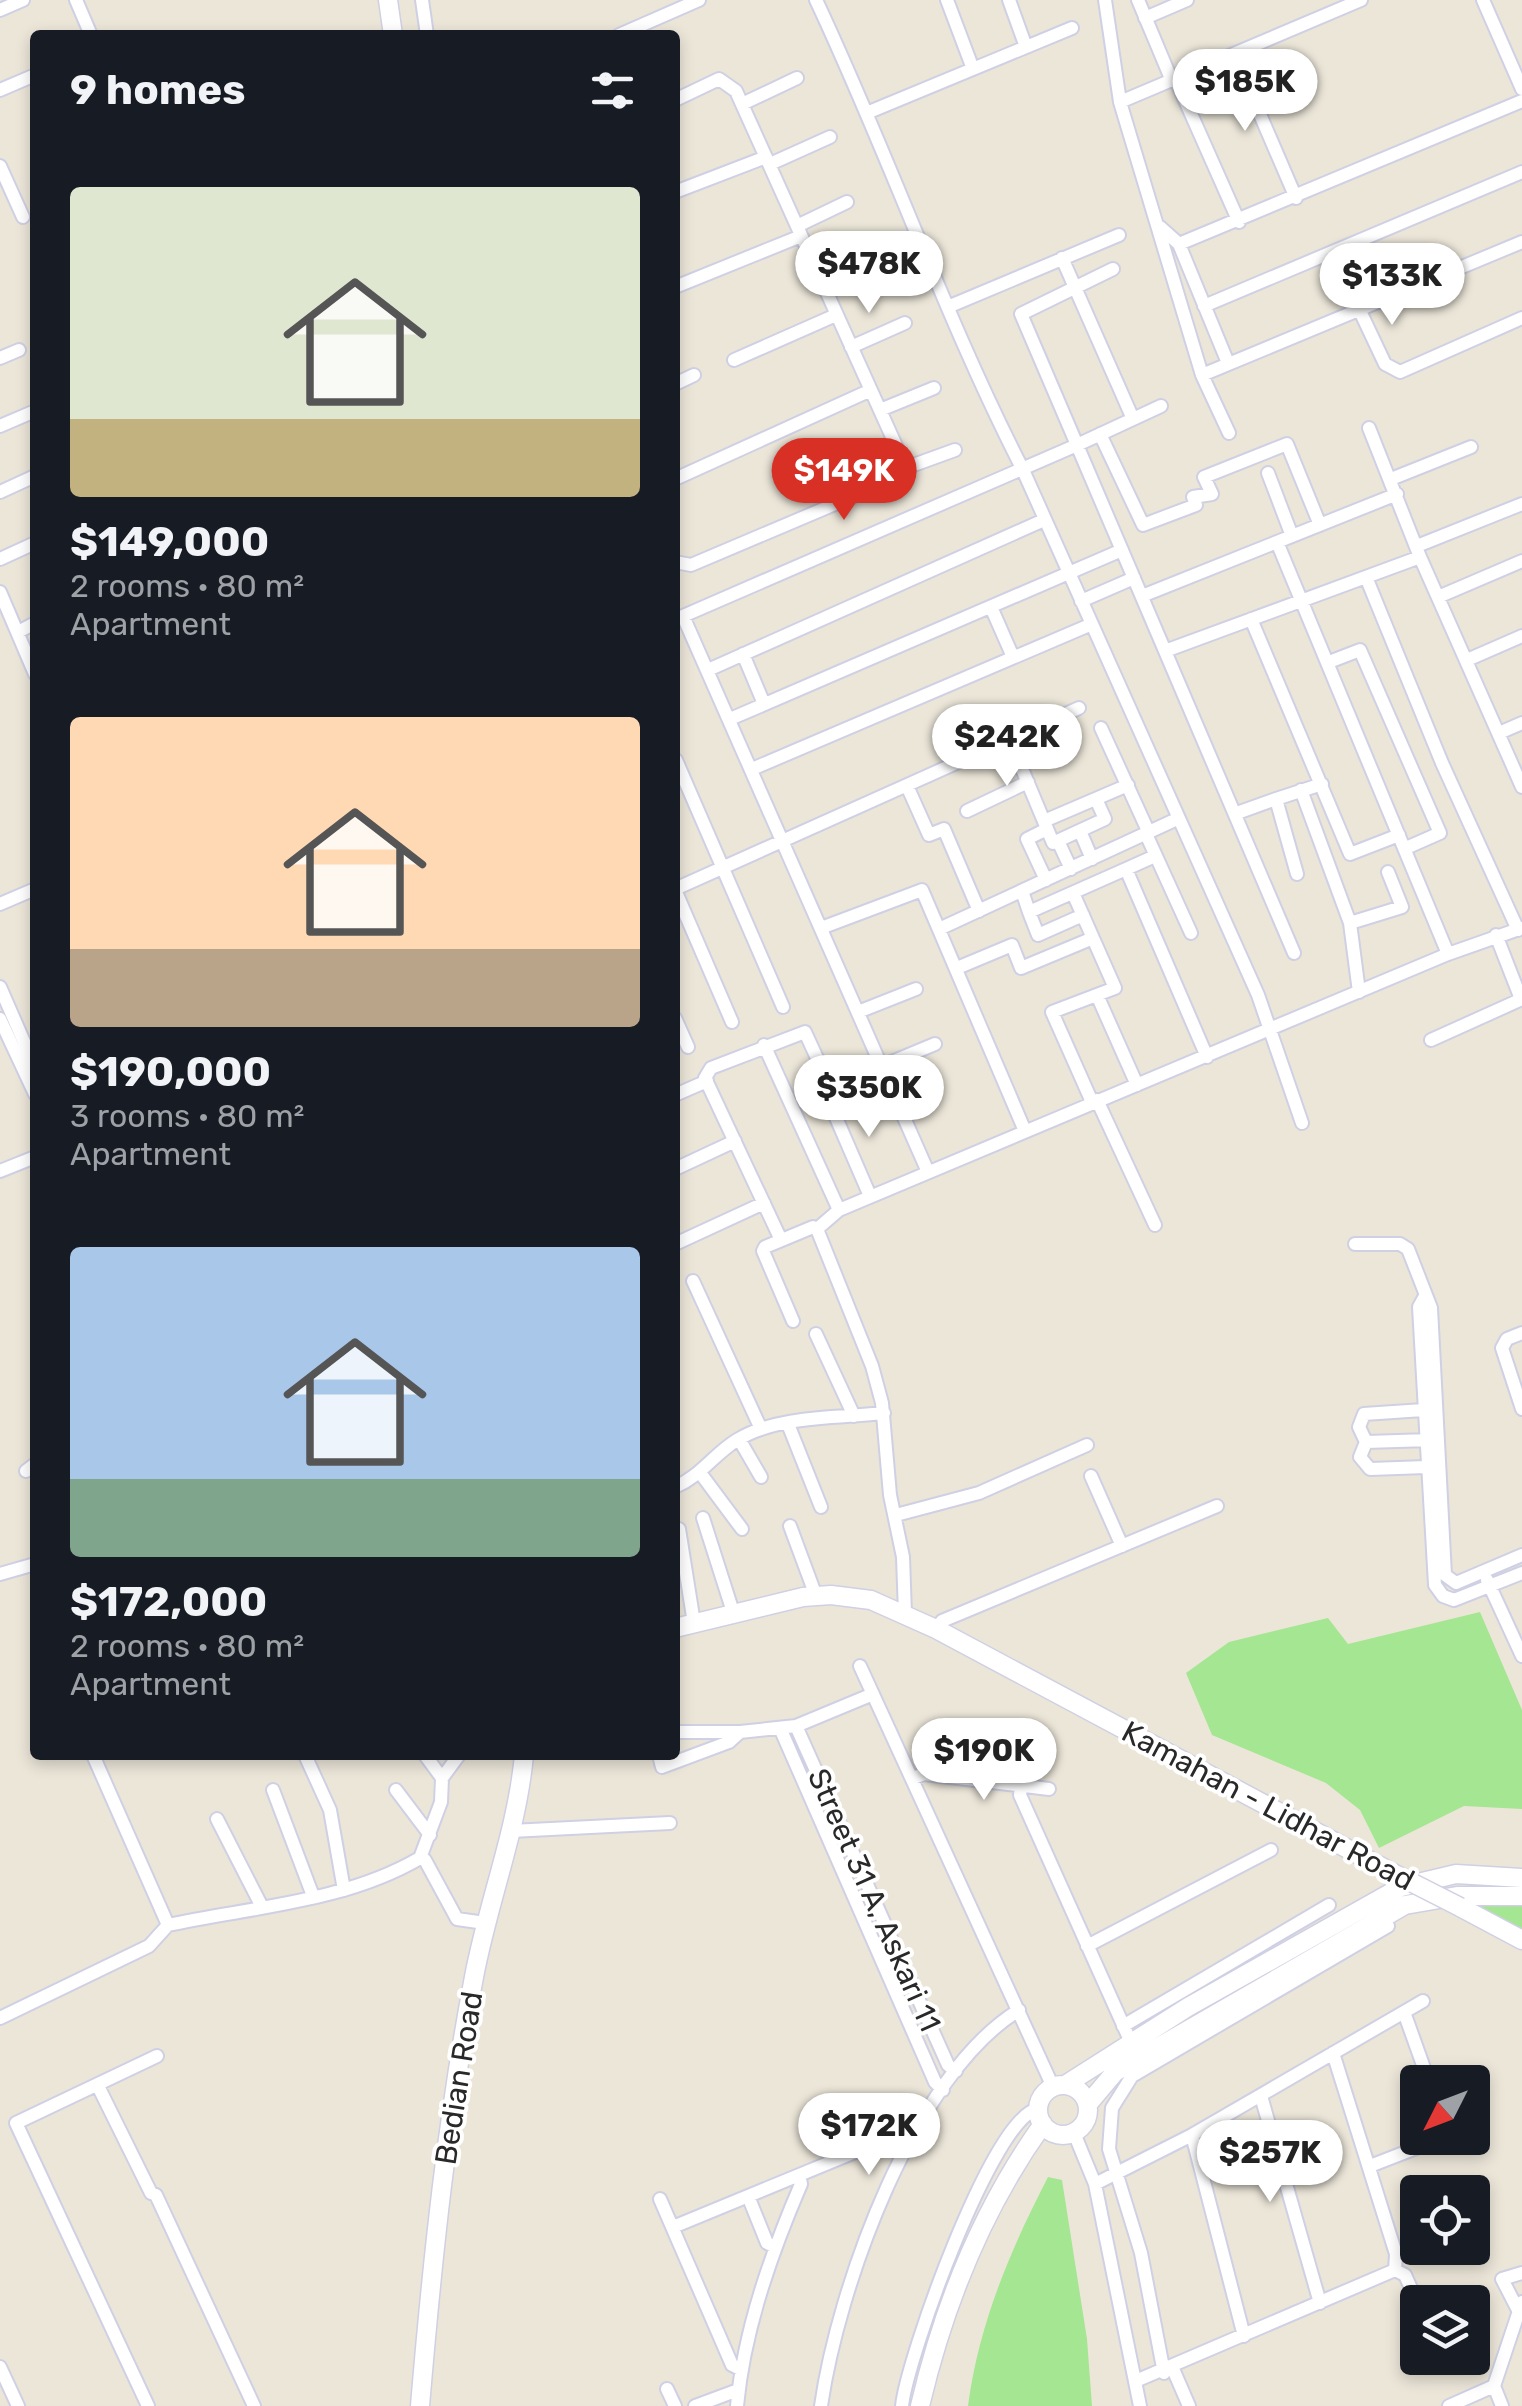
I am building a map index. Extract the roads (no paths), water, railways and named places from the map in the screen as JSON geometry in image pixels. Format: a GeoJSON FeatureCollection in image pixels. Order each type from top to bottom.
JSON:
{"type":"FeatureCollection","features":[{"type":"Feature","properties":{"kind":"street"},"geometry":{"type":"LineString","coordinates":[[0,10],[23,0]]}},
{"type":"Feature","properties":{"kind":"street"},"geometry":{"type":"LineString","coordinates":[[76,0],[88,30]]}},
{"type":"Feature","properties":{"kind":"street"},"geometry":{"type":"LineString","coordinates":[[388,0],[392,30]]}},
{"type":"Feature","properties":{"kind":"street"},"geometry":{"type":"LineString","coordinates":[[422,0],[427,30]]}},
{"type":"Feature","properties":{"kind":"street"},"geometry":{"type":"LineString","coordinates":[[631,30],[700,0]]}},
{"type":"Feature","properties":{"kind":"street"},"geometry":{"type":"LineString","coordinates":[[816,0],[869,112],[985,396],[1023,470],[1258,995],[1302,1123]]}},
{"type":"Feature","properties":{"kind":"street"},"geometry":{"type":"LineString","coordinates":[[947,0],[973,69]]}},
{"type":"Feature","properties":{"kind":"street"},"geometry":{"type":"LineString","coordinates":[[1009,0],[1026,47]]}},
{"type":"Feature","properties":{"kind":"street"},"geometry":{"type":"LineString","coordinates":[[1105,0],[1120,102],[1202,375],[1229,433]]}},
{"type":"Feature","properties":{"kind":"street"},"geometry":{"type":"LineString","coordinates":[[1138,0],[1239,222]]}},
{"type":"Feature","properties":{"kind":"street"},"geometry":{"type":"LineString","coordinates":[[1145,18],[1187,0]]}},
{"type":"Feature","properties":{"kind":"street"},"geometry":{"type":"LineString","coordinates":[[1120,102],[1361,0]]}},
{"type":"Feature","properties":{"kind":"street"},"geometry":{"type":"LineString","coordinates":[[1484,0],[1522,89]]}},
{"type":"Feature","properties":{"kind":"street"},"geometry":{"type":"LineString","coordinates":[[869,112],[1072,28]]}},
{"type":"Feature","properties":{"kind":"street"},"geometry":{"type":"LineString","coordinates":[[1234,54],[1296,198]]}},
{"type":"Feature","properties":{"kind":"street"},"geometry":{"type":"LineString","coordinates":[[0,90],[30,77]]}},
{"type":"Feature","properties":{"kind":"street"},"geometry":{"type":"LineString","coordinates":[[742,104],[797,78]]}},
{"type":"Feature","properties":{"kind":"street"},"geometry":{"type":"LineString","coordinates":[[680,98],[718,80],[728,82],[742,104],[902,459],[897,472]]}},
{"type":"Feature","properties":{"kind":"street"},"geometry":{"type":"LineString","coordinates":[[1178,244],[1239,222],[1522,101]]}},
{"type":"Feature","properties":{"kind":"street"},"geometry":{"type":"LineString","coordinates":[[680,190],[830,137]]}},
{"type":"Feature","properties":{"kind":"street"},"geometry":{"type":"LineString","coordinates":[[0,166],[23,217]]}},
{"type":"Feature","properties":{"kind":"street"},"geometry":{"type":"LineString","coordinates":[[1204,306],[1522,172]]}},
{"type":"Feature","properties":{"kind":"street"},"geometry":{"type":"LineString","coordinates":[[680,285],[799,231],[848,202]]}},
{"type":"Feature","properties":{"kind":"street"},"geometry":{"type":"LineString","coordinates":[[1160,226],[1178,244],[1228,363]]}},
{"type":"Feature","properties":{"kind":"street"},"geometry":{"type":"LineString","coordinates":[[950,306],[1119,235]]}},
{"type":"Feature","properties":{"kind":"street"},"geometry":{"type":"LineString","coordinates":[[1202,375],[1522,242]]}},
{"type":"Feature","properties":{"kind":"street"},"geometry":{"type":"LineString","coordinates":[[1062,258],[1133,420]]}},
{"type":"Feature","properties":{"kind":"street"},"geometry":{"type":"LineString","coordinates":[[824,288],[884,262]]}},
{"type":"Feature","properties":{"kind":"street"},"geometry":{"type":"LineString","coordinates":[[1113,269],[1020,314],[1294,953]]}},
{"type":"Feature","properties":{"kind":"street"},"geometry":{"type":"LineString","coordinates":[[1360,311],[1385,364],[1400,372],[1522,318]]}},
{"type":"Feature","properties":{"kind":"street"},"geometry":{"type":"LineString","coordinates":[[734,360],[836,315]]}},
{"type":"Feature","properties":{"kind":"street"},"geometry":{"type":"LineString","coordinates":[[851,348],[905,322]]}},
{"type":"Feature","properties":{"kind":"street"},"geometry":{"type":"LineString","coordinates":[[0,358],[19,350]]}},
{"type":"Feature","properties":{"kind":"street"},"geometry":{"type":"LineString","coordinates":[[680,382],[694,375]]}},
{"type":"Feature","properties":{"kind":"street"},"geometry":{"type":"LineString","coordinates":[[880,410],[934,388]]}},
{"type":"Feature","properties":{"kind":"street"},"geometry":{"type":"LineString","coordinates":[[680,476],[871,390]]}},
{"type":"Feature","properties":{"kind":"street"},"geometry":{"type":"LineString","coordinates":[[928,1172],[682,616],[1023,470],[1161,406]]}},
{"type":"Feature","properties":{"kind":"street"},"geometry":{"type":"LineString","coordinates":[[0,426],[30,413]]}},
{"type":"Feature","properties":{"kind":"street"},"geometry":{"type":"LineString","coordinates":[[1370,428],[1438,597],[1522,787]]}},
{"type":"Feature","properties":{"kind":"street"},"geometry":{"type":"LineString","coordinates":[[1100,434],[1143,525],[1196,505],[1193,497],[1212,494],[1204,476],[1287,444],[1320,525]]}},
{"type":"Feature","properties":{"kind":"street"},"geometry":{"type":"LineString","coordinates":[[1391,478],[1472,447]]}},
{"type":"Feature","properties":{"kind":"street"},"geometry":{"type":"LineString","coordinates":[[680,563],[691,565],[725,552],[860,493],[897,472],[955,450]]}},
{"type":"Feature","properties":{"kind":"street"},"geometry":{"type":"LineString","coordinates":[[1268,473],[1292,536]]}},
{"type":"Feature","properties":{"kind":"street"},"geometry":{"type":"LineString","coordinates":[[0,492],[30,478]]}},
{"type":"Feature","properties":{"kind":"street"},"geometry":{"type":"LineString","coordinates":[[1142,596],[1398,494]]}},
{"type":"Feature","properties":{"kind":"street"},"geometry":{"type":"LineString","coordinates":[[1166,651],[1366,578],[1522,504]]}},
{"type":"Feature","properties":{"kind":"street"},"geometry":{"type":"LineString","coordinates":[[708,670],[1044,520]]}},
{"type":"Feature","properties":{"kind":"street"},"geometry":{"type":"LineString","coordinates":[[1277,542],[1448,954]]}},
{"type":"Feature","properties":{"kind":"street"},"geometry":{"type":"LineString","coordinates":[[0,559],[30,545]]}},
{"type":"Feature","properties":{"kind":"street"},"geometry":{"type":"LineString","coordinates":[[730,718],[1122,550]]}},
{"type":"Feature","properties":{"kind":"street"},"geometry":{"type":"LineString","coordinates":[[1438,597],[1522,560]]}},
{"type":"Feature","properties":{"kind":"street"},"geometry":{"type":"LineString","coordinates":[[1081,601],[1134,578]]}},
{"type":"Feature","properties":{"kind":"street"},"geometry":{"type":"LineString","coordinates":[[818,1229],[839,1210],[870,1196],[1448,954],[1520,929],[1366,578]]}},
{"type":"Feature","properties":{"kind":"street"},"geometry":{"type":"LineString","coordinates":[[0,592],[30,662]]}},
{"type":"Feature","properties":{"kind":"street"},"geometry":{"type":"LineString","coordinates":[[990,608],[1013,657]]}},
{"type":"Feature","properties":{"kind":"street"},"geometry":{"type":"LineString","coordinates":[[1250,618],[1350,854],[1440,834],[1360,650],[1329,662]]}},
{"type":"Feature","properties":{"kind":"street"},"geometry":{"type":"LineString","coordinates":[[752,769],[1092,624]]}},
{"type":"Feature","properties":{"kind":"street"},"geometry":{"type":"LineString","coordinates":[[18,632],[30,626]]}},
{"type":"Feature","properties":{"kind":"street"},"geometry":{"type":"LineString","coordinates":[[1467,660],[1522,636]]}},
{"type":"Feature","properties":{"kind":"street"},"geometry":{"type":"LineString","coordinates":[[742,654],[764,704]]}},
{"type":"Feature","properties":{"kind":"street"},"geometry":{"type":"LineString","coordinates":[[680,887],[908,788],[1079,708]]}},
{"type":"Feature","properties":{"kind":"street"},"geometry":{"type":"LineString","coordinates":[[1499,733],[1522,723]]}},
{"type":"Feature","properties":{"kind":"street"},"geometry":{"type":"LineString","coordinates":[[1101,728],[1191,933]]}},
{"type":"Feature","properties":{"kind":"street"},"geometry":{"type":"LineString","coordinates":[[1010,740],[1053,843],[1105,819],[1096,799]]}},
{"type":"Feature","properties":{"kind":"street"},"geometry":{"type":"LineString","coordinates":[[680,769],[783,1007]]}},
{"type":"Feature","properties":{"kind":"street"},"geometry":{"type":"LineString","coordinates":[[967,811],[1028,782]]}},
{"type":"Feature","properties":{"kind":"street"},"geometry":{"type":"LineString","coordinates":[[1237,814],[1322,784]]}},
{"type":"Feature","properties":{"kind":"street"},"geometry":{"type":"LineString","coordinates":[[1046,880],[1027,839],[1045,825],[1128,786]]}},
{"type":"Feature","properties":{"kind":"street"},"geometry":{"type":"LineString","coordinates":[[908,788],[929,835],[944,829],[979,911]]}},
{"type":"Feature","properties":{"kind":"street"},"geometry":{"type":"LineString","coordinates":[[1302,790],[1350,923],[1359,992]]}},
{"type":"Feature","properties":{"kind":"street"},"geometry":{"type":"LineString","coordinates":[[1276,799],[1297,874]]}},
{"type":"Feature","properties":{"kind":"street"},"geometry":{"type":"LineString","coordinates":[[939,929],[1178,819]]}},
{"type":"Feature","properties":{"kind":"street"},"geometry":{"type":"LineString","coordinates":[[1080,830],[1092,859]]}},
{"type":"Feature","properties":{"kind":"street"},"geometry":{"type":"LineString","coordinates":[[1058,840],[1070,868]]}},
{"type":"Feature","properties":{"kind":"street"},"geometry":{"type":"LineString","coordinates":[[1029,912],[1155,856]]}},
{"type":"Feature","properties":{"kind":"street"},"geometry":{"type":"LineString","coordinates":[[1126,868],[1207,1057]]}},
{"type":"Feature","properties":{"kind":"street"},"geometry":{"type":"LineString","coordinates":[[1350,923],[1402,907],[1388,872]]}},
{"type":"Feature","properties":{"kind":"street"},"geometry":{"type":"LineString","coordinates":[[822,928],[918,888],[1025,1131]]}},
{"type":"Feature","properties":{"kind":"street"},"geometry":{"type":"LineString","coordinates":[[0,904],[30,891]]}},
{"type":"Feature","properties":{"kind":"street"},"geometry":{"type":"LineString","coordinates":[[1022,891],[1038,934],[1083,915]]}},
{"type":"Feature","properties":{"kind":"street"},"geometry":{"type":"LineString","coordinates":[[1073,892],[1115,988],[1052,1012],[1155,1224]]}},
{"type":"Feature","properties":{"kind":"street"},"geometry":{"type":"LineString","coordinates":[[680,901],[732,1022]]}},
{"type":"Feature","properties":{"kind":"street"},"geometry":{"type":"LineString","coordinates":[[1431,1040],[1521,999],[1496,935]]}},
{"type":"Feature","properties":{"kind":"street"},"geometry":{"type":"LineString","coordinates":[[956,968],[1012,945],[1021,968],[1093,938]]}},
{"type":"Feature","properties":{"kind":"street"},"geometry":{"type":"LineString","coordinates":[[0,987],[30,1056]]}},
{"type":"Feature","properties":{"kind":"street"},"geometry":{"type":"LineString","coordinates":[[858,1012],[916,989]]}},
{"type":"Feature","properties":{"kind":"street"},"geometry":{"type":"LineString","coordinates":[[1098,995],[1137,1085]]}},
{"type":"Feature","properties":{"kind":"street"},"geometry":{"type":"LineString","coordinates":[[0,1018],[30,1083]]}},
{"type":"Feature","properties":{"kind":"street"},"geometry":{"type":"LineString","coordinates":[[680,1029],[688,1047]]}},
{"type":"Feature","properties":{"kind":"street"},"geometry":{"type":"LineString","coordinates":[[680,1092],[706,1081],[711,1068],[804,1032],[870,1196]]}},
{"type":"Feature","properties":{"kind":"street"},"geometry":{"type":"LineString","coordinates":[[882,1066],[935,1044]]}},
{"type":"Feature","properties":{"kind":"street"},"geometry":{"type":"LineString","coordinates":[[764,1045],[839,1210]]}},
{"type":"Feature","properties":{"kind":"street"},"geometry":{"type":"LineString","coordinates":[[706,1081],[781,1240]]}},
{"type":"Feature","properties":{"kind":"street"},"geometry":{"type":"LineString","coordinates":[[680,1167],[735,1141]]}},
{"type":"Feature","properties":{"kind":"street"},"geometry":{"type":"LineString","coordinates":[[0,1171],[30,1159]]}},
{"type":"Feature","properties":{"kind":"street"},"geometry":{"type":"LineString","coordinates":[[680,1242],[764,1203]]}},
{"type":"Feature","properties":{"kind":"street"},"geometry":{"type":"LineString","coordinates":[[793,1321],[763,1251],[812,1226],[818,1229],[872,1366],[884,1413],[903,1556],[905,1614]]}},
{"type":"Feature","properties":{"kind":"street"},"geometry":{"type":"LineString","coordinates":[[1355,1244],[1400,1244],[1408,1249],[1431,1308],[1430,1440],[1443,1570],[1452,1582]]}},
{"type":"Feature","properties":{"kind":"street"},"geometry":{"type":"LineString","coordinates":[[693,1281],[761,1429]]}},
{"type":"Feature","properties":{"kind":"street"},"geometry":{"type":"LineString","coordinates":[[1424,1298],[1419,1307],[1423,1410],[1430,1440],[1426,1467],[1434,1580],[1442,1596],[1454,1600],[1522,1573]]}},
{"type":"Feature","properties":{"kind":"street"},"geometry":{"type":"LineString","coordinates":[[1522,1333],[1507,1339],[1502,1348],[1522,1409]]}},
{"type":"Feature","properties":{"kind":"street"},"geometry":{"type":"LineString","coordinates":[[816,1334],[854,1416]]}},
{"type":"Feature","properties":{"kind":"street"},"geometry":{"type":"LineString","coordinates":[[1366,1442],[1358,1428],[1364,1414],[1423,1410]]}},
{"type":"Feature","properties":{"kind":"street"},"geometry":{"type":"LineString","coordinates":[[680,1484],[701,1474],[739,1439],[761,1429],[884,1413]]}},
{"type":"Feature","properties":{"kind":"street"},"geometry":{"type":"LineString","coordinates":[[788,1424],[821,1508]]}},
{"type":"Feature","properties":{"kind":"street"},"geometry":{"type":"LineString","coordinates":[[739,1439],[761,1477]]}},
{"type":"Feature","properties":{"kind":"street"},"geometry":{"type":"LineString","coordinates":[[1366,1442],[1430,1440]]}},
{"type":"Feature","properties":{"kind":"street"},"geometry":{"type":"LineString","coordinates":[[1366,1442],[1360,1457],[1370,1469],[1426,1467]]}},
{"type":"Feature","properties":{"kind":"street"},"geometry":{"type":"LineString","coordinates":[[896,1515],[979,1494],[1088,1444]]}},
{"type":"Feature","properties":{"kind":"street"},"geometry":{"type":"LineString","coordinates":[[701,1474],[742,1529]]}},
{"type":"Feature","properties":{"kind":"street"},"geometry":{"type":"LineString","coordinates":[[1090,1476],[1122,1546]]}},
{"type":"Feature","properties":{"kind":"street"},"geometry":{"type":"LineString","coordinates":[[936,1629],[942,1621],[1217,1506]]}},
{"type":"Feature","properties":{"kind":"street"},"geometry":{"type":"LineString","coordinates":[[703,1518],[733,1612]]}},
{"type":"Feature","properties":{"kind":"street"},"geometry":{"type":"LineString","coordinates":[[790,1526],[816,1596]]}},
{"type":"Feature","properties":{"kind":"street"},"geometry":{"type":"LineString","coordinates":[[680,1535],[694,1623]]}},
{"type":"Feature","properties":{"kind":"street"},"geometry":{"type":"LineString","coordinates":[[1452,1582],[1467,1582],[1522,1555]]}},
{"type":"Feature","properties":{"kind":"street"},"geometry":{"type":"LineString","coordinates":[[0,1574],[30,1565]]}},
{"type":"Feature","properties":{"kind":"street"},"geometry":{"type":"LineString","coordinates":[[1484,1573],[1522,1656]]}},
{"type":"Feature","properties":{"kind":"street"},"geometry":{"type":"LineString","coordinates":[[1442,1596],[1452,1582]]}},
{"type":"Feature","properties":{"kind":"street","name":"Kamahan - Lidhar Road"},"geometry":{"type":"LineString","coordinates":[[680,1627],[816,1596],[857,1597],[905,1614],[1522,1940]]}},
{"type":"Feature","properties":{"kind":"street"},"geometry":{"type":"LineString","coordinates":[[860,1666],[1019,2010],[1060,2086],[1080,2091],[1088,2104]]}},
{"type":"Feature","properties":{"kind":"street"},"geometry":{"type":"LineString","coordinates":[[680,1732],[740,1732],[796,1726],[872,1694]]}},
{"type":"Feature","properties":{"kind":"street","name":"Street 31 A, Askari 11"},"geometry":{"type":"LineString","coordinates":[[796,1726],[948,2065],[956,2071]]}},
{"type":"Feature","properties":{"kind":"street"},"geometry":{"type":"LineString","coordinates":[[780,1728],[935,2082],[943,2090]]}},
{"type":"Feature","properties":{"kind":"street"},"geometry":{"type":"LineString","coordinates":[[661,1760],[662,1767],[730,1742],[740,1732]]}},
{"type":"Feature","properties":{"kind":"street"},"geometry":{"type":"LineString","coordinates":[[95,1760],[168,1925]]}},
{"type":"Feature","properties":{"kind":"street"},"geometry":{"type":"LineString","coordinates":[[307,1760],[335,1827],[344,1890]]}},
{"type":"Feature","properties":{"kind":"street"},"geometry":{"type":"LineString","coordinates":[[429,1760],[442,1778]]}},
{"type":"Feature","properties":{"kind":"street"},"geometry":{"type":"LineString","coordinates":[[0,2018],[149,1946],[168,1925],[344,1890],[387,1877],[420,1858],[440,1802],[442,1778],[455,1760]]}},
{"type":"Feature","properties":{"kind":"street","name":"Bedian Road"},"geometry":{"type":"LineString","coordinates":[[420,2406],[440,2201],[485,1923],[511,1831],[523,1760]]}},
{"type":"Feature","properties":{"kind":"street"},"geometry":{"type":"LineString","coordinates":[[913,1778],[924,1774],[1049,1789]]}},
{"type":"Feature","properties":{"kind":"street"},"geometry":{"type":"LineString","coordinates":[[1021,1786],[1020,1795],[1131,2042]]}},
{"type":"Feature","properties":{"kind":"street"},"geometry":{"type":"LineString","coordinates":[[273,1790],[313,1896]]}},
{"type":"Feature","properties":{"kind":"street"},"geometry":{"type":"LineString","coordinates":[[396,1790],[430,1835]]}},
{"type":"Feature","properties":{"kind":"street"},"geometry":{"type":"LineString","coordinates":[[216,1819],[261,1904]]}},
{"type":"Feature","properties":{"kind":"street"},"geometry":{"type":"LineString","coordinates":[[511,1831],[670,1823]]}},
{"type":"Feature","properties":{"kind":"street"},"geometry":{"type":"LineString","coordinates":[[1086,1946],[1271,1850]]}},
{"type":"Feature","properties":{"kind":"street"},"geometry":{"type":"LineString","coordinates":[[420,1858],[426,1860],[457,1919],[485,1923]]}},
{"type":"Feature","properties":{"kind":"street"},"geometry":{"type":"LineString","coordinates":[[931,2406],[967,2280],[1044,2121],[1043,2096],[1401,1886],[1456,1874],[1522,1878]]}},
{"type":"Feature","properties":{"kind":"street"},"geometry":{"type":"LineString","coordinates":[[1131,2042],[1404,1905],[1457,1896],[1522,1896]]}},
{"type":"Feature","properties":{"kind":"street"},"geometry":{"type":"LineString","coordinates":[[1074,2133],[1087,2118],[1088,2104],[1131,2042],[1329,1905]]}},
{"type":"Feature","properties":{"kind":"street"},"geometry":{"type":"LineString","coordinates":[[1189,2406],[1168,2370],[1141,2253],[1109,2149],[1108,2121],[1117,2096],[1132,2076],[1388,1926]]}},
{"type":"Feature","properties":{"kind":"street"},"geometry":{"type":"LineString","coordinates":[[1095,2184],[1192,2135],[1422,2001]]}},
{"type":"Feature","properties":{"kind":"street"},"geometry":{"type":"LineString","coordinates":[[821,2406],[846,2294],[886,2192],[917,2131],[956,2071],[992,2030],[1019,2010]]}},
{"type":"Feature","properties":{"kind":"street"},"geometry":{"type":"LineString","coordinates":[[1404,2012],[1423,2065]]}},
{"type":"Feature","properties":{"kind":"street"},"geometry":{"type":"LineString","coordinates":[[1333,2053],[1396,2254],[1395,2270]]}},
{"type":"Feature","properties":{"kind":"street"},"geometry":{"type":"LineString","coordinates":[[148,2406],[16,2123],[158,2056]]}},
{"type":"Feature","properties":{"kind":"street"},"geometry":{"type":"LineString","coordinates":[[98,2086],[150,2192],[156,2196],[254,2406]]}},
{"type":"Feature","properties":{"kind":"street"},"geometry":{"type":"LineString","coordinates":[[1261,2096],[1320,2303]]}},
{"type":"Feature","properties":{"kind":"street"},"geometry":{"type":"LineString","coordinates":[[902,2406],[928,2304],[987,2174],[1025,2116],[1074,2133],[1095,2184],[1138,2380],[1140,2406]]}},
{"type":"Feature","properties":{"kind":"street"},"geometry":{"type":"LineString","coordinates":[[920,2406],[938,2336],[976,2238],[1016,2161],[1044,2121]]}},
{"type":"Feature","properties":{"kind":"street"},"geometry":{"type":"LineString","coordinates":[[673,2228],[906,2131],[917,2131]]}},
{"type":"Feature","properties":{"kind":"street"},"geometry":{"type":"LineString","coordinates":[[1192,2135],[1244,2336]]}},
{"type":"Feature","properties":{"kind":"street"},"geometry":{"type":"LineString","coordinates":[[1370,2166],[1400,2154]]}},
{"type":"Feature","properties":{"kind":"street"},"geometry":{"type":"LineString","coordinates":[[737,2406],[742,2370],[775,2247],[801,2184],[799,2176]]}},
{"type":"Feature","properties":{"kind":"street"},"geometry":{"type":"LineString","coordinates":[[748,2196],[767,2242],[775,2247]]}},
{"type":"Feature","properties":{"kind":"street"},"geometry":{"type":"LineString","coordinates":[[660,2199],[732,2364],[742,2370]]}},
{"type":"Feature","properties":{"kind":"street"},"geometry":{"type":"LineString","coordinates":[[1138,2380],[1395,2270],[1406,2275],[1410,2285]]}},
{"type":"Feature","properties":{"kind":"street"},"geometry":{"type":"LineString","coordinates":[[1502,2406],[1494,2386],[1520,2306],[1502,2279],[1522,2273]]}},
{"type":"Feature","properties":{"kind":"street"},"geometry":{"type":"LineString","coordinates":[[0,2367],[18,2406]]}},
{"type":"Feature","properties":{"kind":"street"},"geometry":{"type":"LineString","coordinates":[[1449,2406],[1494,2386]]}},
{"type":"Feature","properties":{"kind":"street"},"geometry":{"type":"LineString","coordinates":[[667,2389],[674,2406]]}},
{"type":"Feature","properties":{"kind":"street"},"geometry":{"type":"LineString","coordinates":[[695,2406],[738,2390]]}}]}
